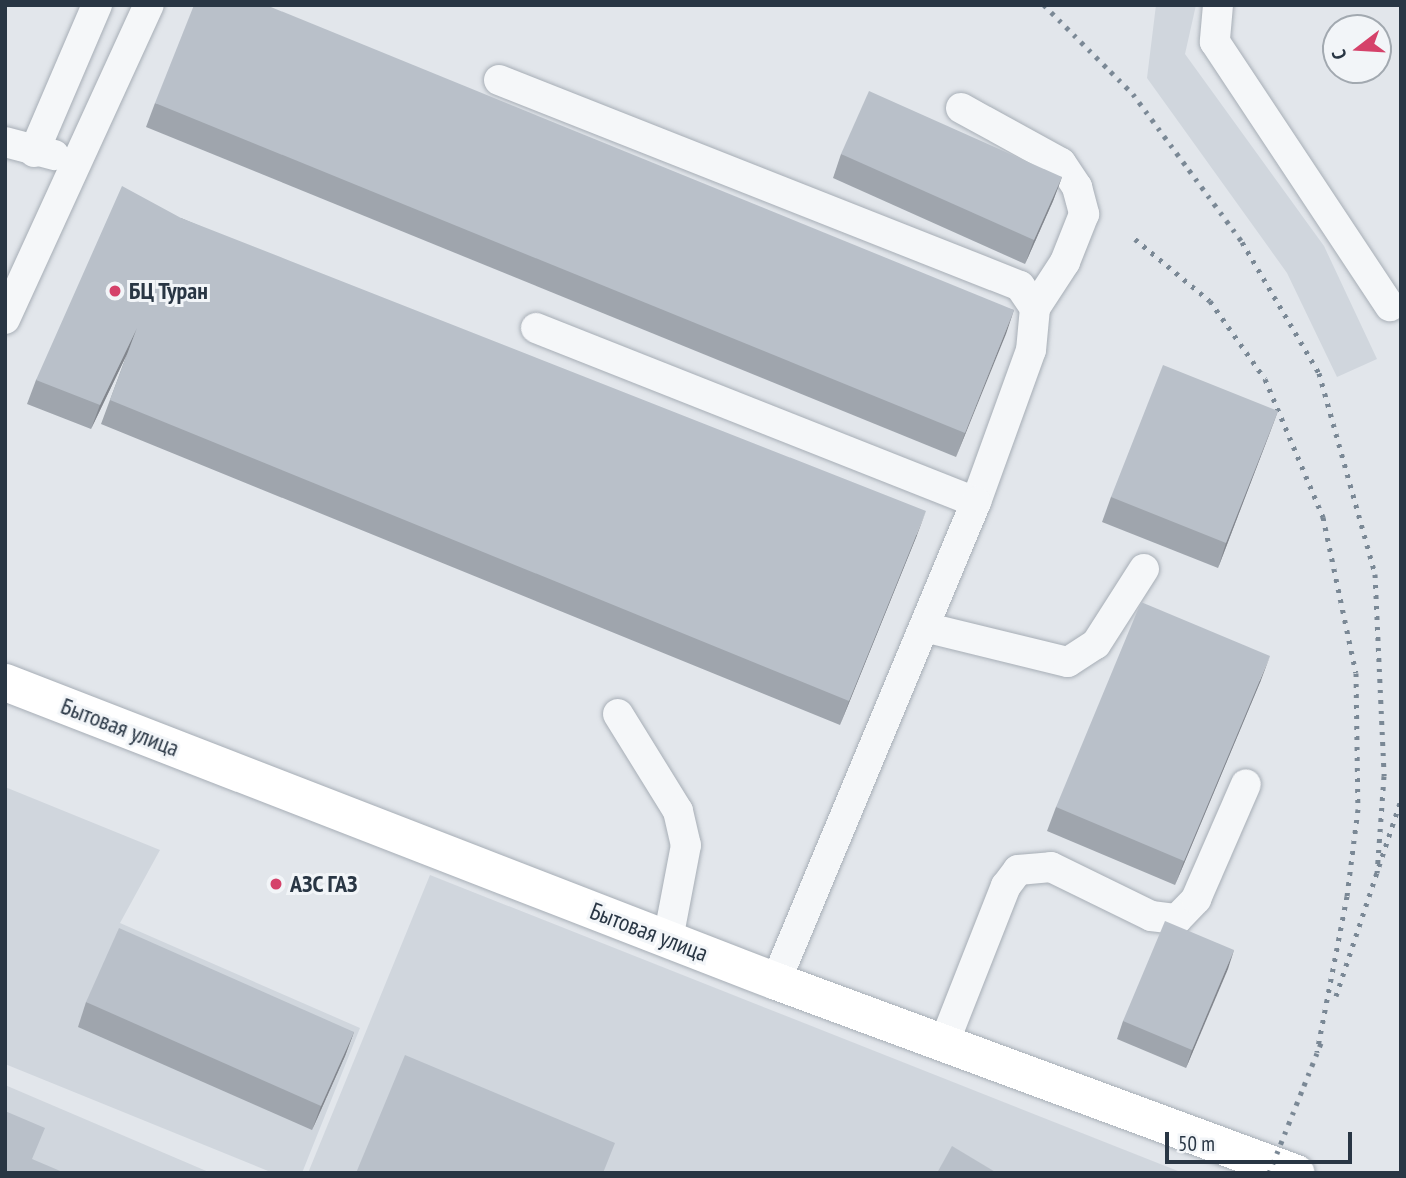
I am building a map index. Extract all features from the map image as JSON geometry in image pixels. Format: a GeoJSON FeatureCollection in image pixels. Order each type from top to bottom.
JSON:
{"type":"FeatureCollection","features":[{"type":"Feature","properties":{"kind":"main road","name":"Бытовая улица"},"geometry":{"type":"LineString","coordinates":[[5,682],[776,981],[1296,1173]]}},
{"type":"Feature","properties":{"kind":"lane"},"geometry":{"type":"LineString","coordinates":[[34,152],[97,5]]}},
{"type":"Feature","properties":{"kind":"lane"},"geometry":{"type":"LineString","coordinates":[[5,319],[149,5]]}},
{"type":"Feature","properties":{"kind":"lane"},"geometry":{"type":"LineString","coordinates":[[1218,5],[1215,42],[1390,306]]}},
{"type":"Feature","properties":{"kind":"lane"},"geometry":{"type":"LineString","coordinates":[[499,80],[1020,286],[1035,308]]}},
{"type":"Feature","properties":{"kind":"lane"},"geometry":{"type":"LineString","coordinates":[[776,981],[976,502],[1031,350],[1035,308],[1065,262],[1084,214],[1077,187],[1061,163],[961,108]]}},
{"type":"Feature","properties":{"kind":"lane"},"geometry":{"type":"LineString","coordinates":[[5,142],[34,152],[79,158]]}},
{"type":"Feature","properties":{"kind":"lane"},"geometry":{"type":"LineString","coordinates":[[536,328],[976,502]]}},
{"type":"Feature","properties":{"kind":"lane"},"geometry":{"type":"LineString","coordinates":[[924,627],[1068,662],[1096,644],[1144,569]]}},
{"type":"Feature","properties":{"kind":"lane"},"geometry":{"type":"LineString","coordinates":[[618,714],[678,811],[687,845],[668,939]]}},
{"type":"Feature","properties":{"kind":"lane"},"geometry":{"type":"LineString","coordinates":[[944,1043],[1006,886],[1018,870],[1051,867],[1151,916],[1177,919],[1196,899],[1246,785]]}},
{"type":"Feature","properties":{"kind":"shaded area"},"geometry":{"type":"Polygon","coordinates":[[[1156,5],[1196,5],[1185,54],[1324,246],[1377,359],[1337,377],[1287,273],[1147,78],[1156,5]]]}},
{"type":"Feature","properties":{"kind":"shaded area"},"geometry":{"type":"Polygon","coordinates":[[[5,787],[160,850],[120,923],[360,1028],[302,1173],[273,1173],[5,1064],[5,787]]]}},
{"type":"Feature","properties":{"kind":"shaded area"},"geometry":{"type":"Polygon","coordinates":[[[430,875],[1183,1173],[308,1173],[430,875]]]}},
{"type":"Feature","properties":{"kind":"shaded area"},"geometry":{"type":"Polygon","coordinates":[[[5,1085],[211,1173],[5,1173],[5,1085]]]}},
{"type":"Feature","properties":{"kind":"building"},"geometry":{"type":"Polygon","coordinates":[[[194,5],[266,5],[1014,310],[965,433],[155,103],[194,5]]]}},
{"type":"Feature","properties":{"kind":"building"},"geometry":{"type":"Polygon","coordinates":[[[869,91],[1062,177],[1034,240],[841,154],[869,91]]]}},
{"type":"Feature","properties":{"kind":"building"},"geometry":{"type":"Polygon","coordinates":[[[122,186],[181,218],[926,511],[849,701],[110,400],[137,328],[100,405],[36,380],[122,186]]]}},
{"type":"Feature","properties":{"kind":"building"},"geometry":{"type":"Polygon","coordinates":[[[1163,365],[1278,411],[1226,543],[1111,497],[1163,365]]]}},
{"type":"Feature","properties":{"kind":"building"},"geometry":{"type":"Polygon","coordinates":[[[1141,602],[1270,656],[1184,861],[1056,807],[1141,602]]]}},
{"type":"Feature","properties":{"kind":"building"},"geometry":{"type":"Polygon","coordinates":[[[1165,921],[1234,950],[1192,1050],[1123,1021],[1165,921]]]}},
{"type":"Feature","properties":{"kind":"building"},"geometry":{"type":"Polygon","coordinates":[[[119,928],[354,1032],[321,1106],[86,1002],[119,928]]]}},
{"type":"Feature","properties":{"kind":"building"},"geometry":{"type":"Polygon","coordinates":[[[405,1055],[615,1143],[603,1173],[356,1173],[405,1055]]]}},
{"type":"Feature","properties":{"kind":"building"},"geometry":{"type":"Polygon","coordinates":[[[5,1111],[45,1128],[32,1159],[65,1173],[5,1173],[5,1111]]]}},
{"type":"Feature","properties":{"kind":"building"},"geometry":{"type":"Polygon","coordinates":[[[952,1146],[997,1173],[937,1173],[952,1146]]]}},
{"type":"Feature","properties":{"kind":"railway"},"geometry":{"type":"LineString","coordinates":[[1044,5],[1133,94],[1242,242],[1319,373],[1375,574],[1384,776],[1377,873]]}},
{"type":"Feature","properties":{"kind":"railway"},"geometry":{"type":"LineString","coordinates":[[1135,239],[1210,301],[1265,379],[1323,517],[1356,673],[1358,809],[1347,896],[1317,1052]]}},
{"type":"Feature","properties":{"kind":"railway"},"geometry":{"type":"LineString","coordinates":[[1336,996],[1401,800]]}},
{"type":"Feature","properties":{"kind":"railway"},"geometry":{"type":"LineString","coordinates":[[1269,1173],[1321,1043]]}},
{"type":"Feature","properties":{"kind":"place","name":"БЦ Туран"},"geometry":{"type":"Point","coordinates":[115,291]}},
{"type":"Feature","properties":{"kind":"place","name":"АЗС ГАЗ"},"geometry":{"type":"Point","coordinates":[276,884]}}]}
